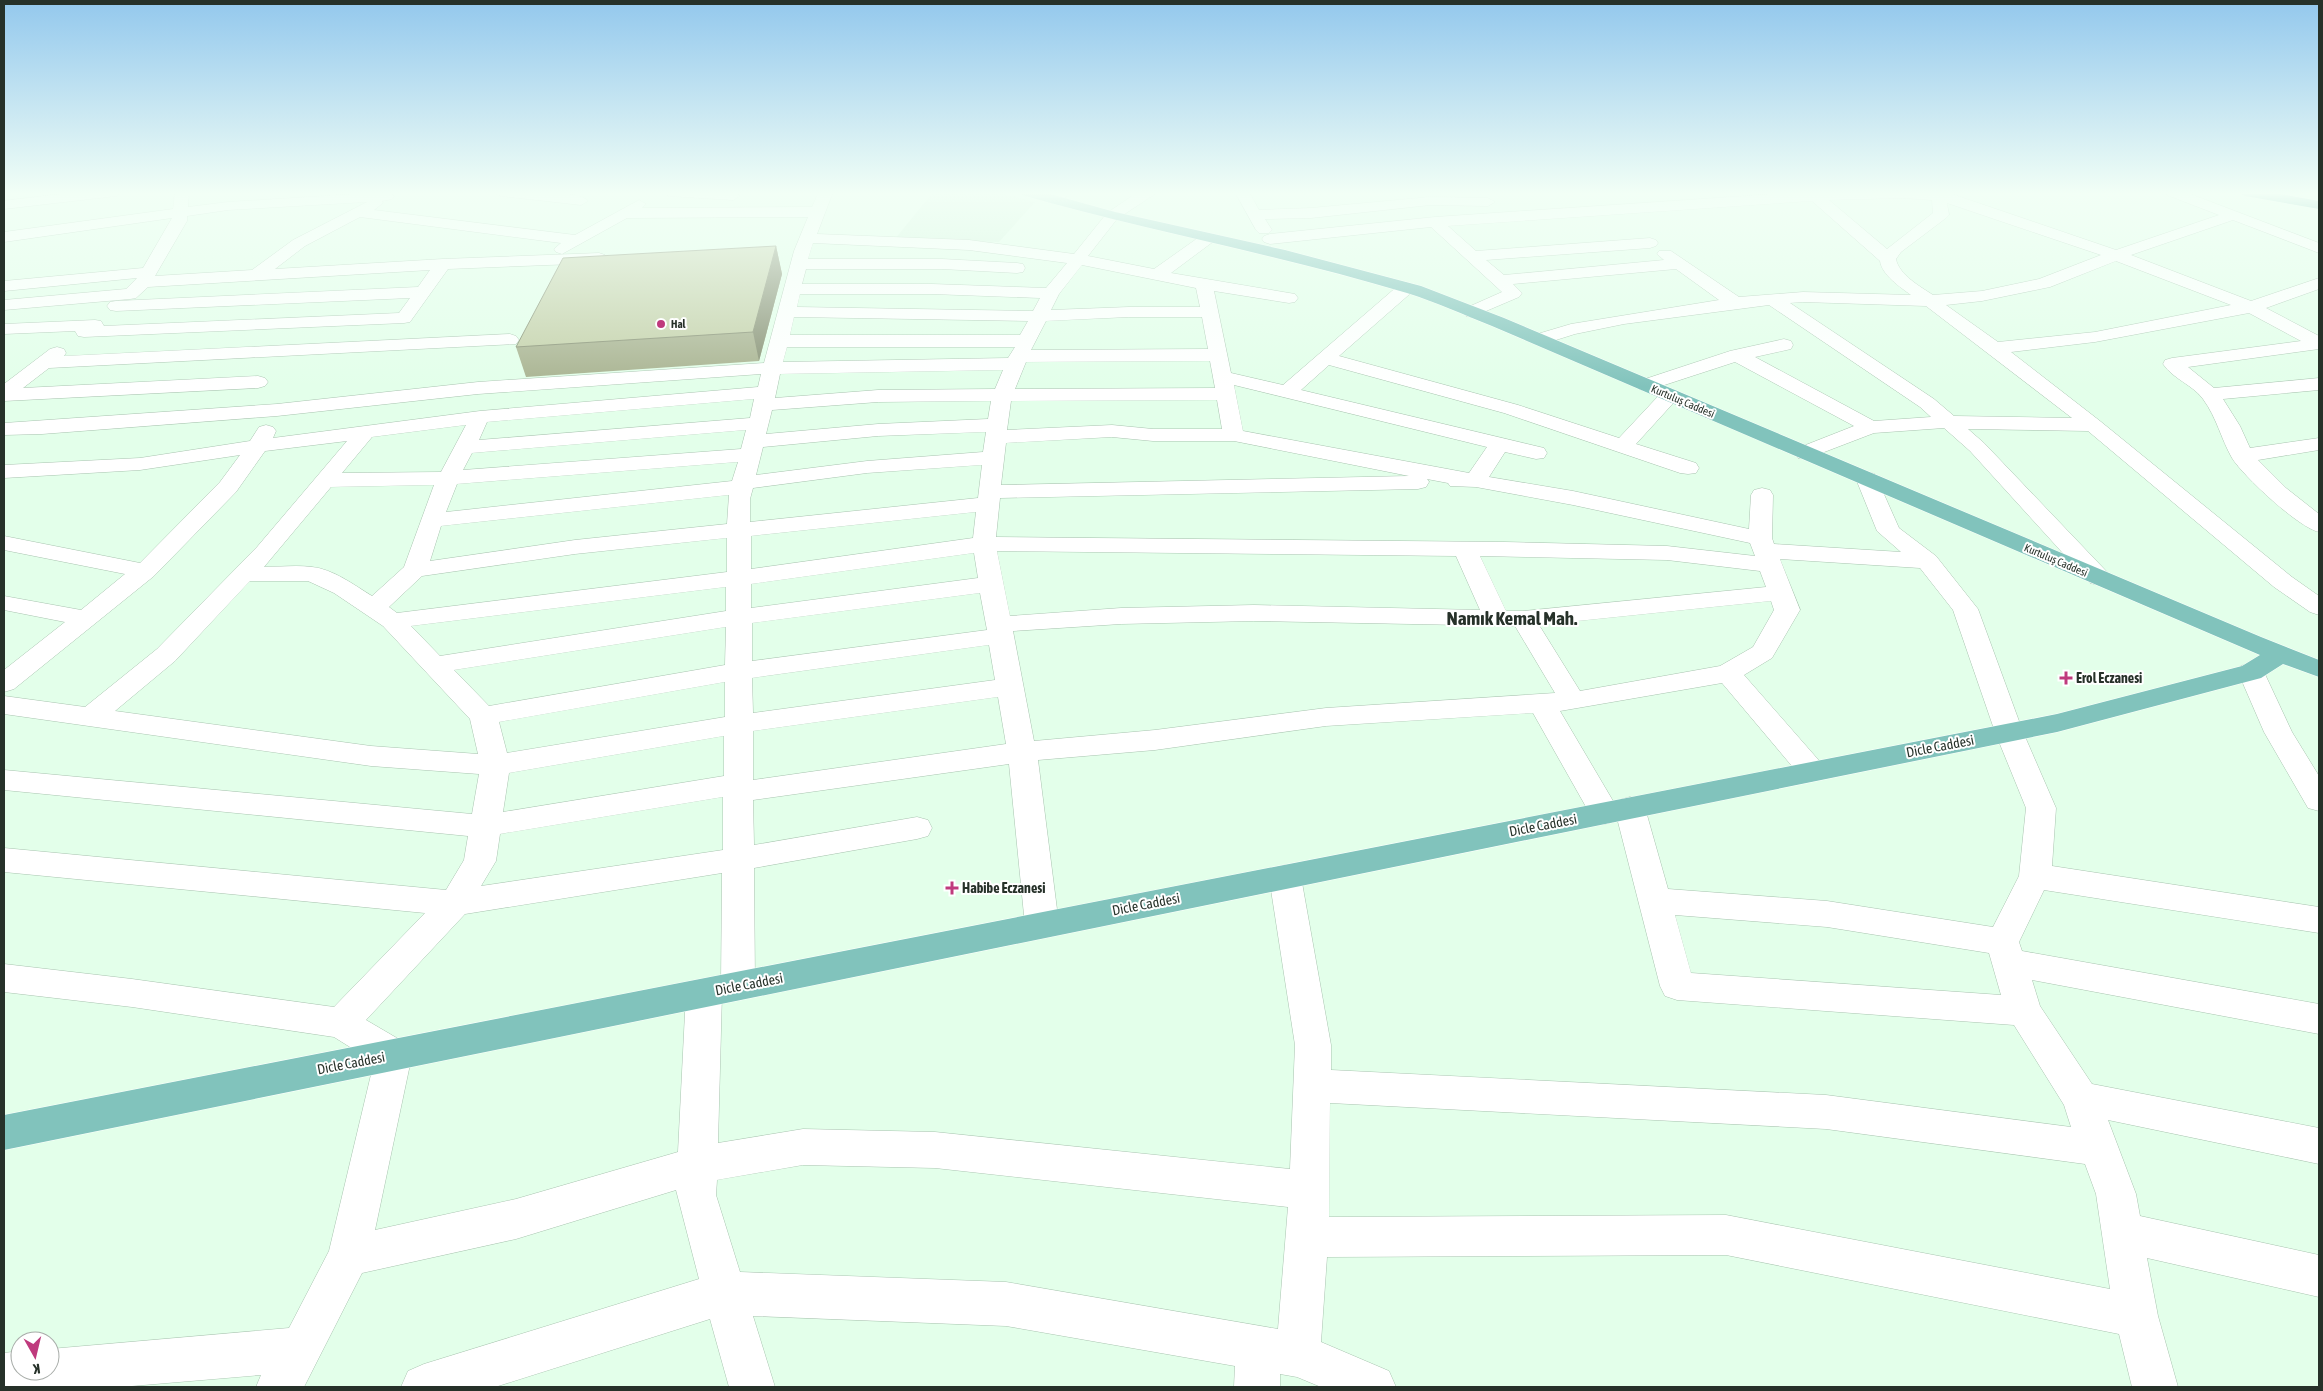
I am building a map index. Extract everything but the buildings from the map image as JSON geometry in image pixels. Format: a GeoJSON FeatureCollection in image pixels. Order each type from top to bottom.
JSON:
{"type":"FeatureCollection","features":[{"type":"Feature","properties":{"kind":"main road","name":"Kurtuluş Caddesi"},"geometry":{"type":"LineString","coordinates":[[1308,257],[1406,288],[1472,312],[2319,669]]}},
{"type":"Feature","properties":{"kind":"main road","name":"Dicle Caddesi"},"geometry":{"type":"LineString","coordinates":[[4,1133],[2057,723],[2251,672],[2281,654]]}},
{"type":"Feature","properties":{"kind":"street"},"geometry":{"type":"LineString","coordinates":[[4,394],[90,328],[130,294],[146,277],[158,257]]}},
{"type":"Feature","properties":{"kind":"street"},"geometry":{"type":"LineString","coordinates":[[257,275],[281,257]]}},
{"type":"Feature","properties":{"kind":"street"},"geometry":{"type":"LineString","coordinates":[[547,260],[551,257]]}},
{"type":"Feature","properties":{"kind":"street"},"geometry":{"type":"LineString","coordinates":[[4,286],[146,277],[257,275],[443,264],[616,257]]}},
{"type":"Feature","properties":{"kind":"street"},"geometry":{"type":"LineString","coordinates":[[752,1387],[696,1195],[698,1165],[738,859],[739,499],[792,289],[796,257]]}},
{"type":"Feature","properties":{"kind":"street"},"geometry":{"type":"LineString","coordinates":[[863,257],[942,264],[1073,265]]}},
{"type":"Feature","properties":{"kind":"street"},"geometry":{"type":"LineString","coordinates":[[1031,257],[1073,265],[1157,275],[1289,298]]}},
{"type":"Feature","properties":{"kind":"street"},"geometry":{"type":"LineString","coordinates":[[1042,925],[1022,752],[984,544],[995,440],[1002,396],[1019,354],[1051,293],[1079,257]]}},
{"type":"Feature","properties":{"kind":"street"},"geometry":{"type":"LineString","coordinates":[[1157,275],[1182,257]]}},
{"type":"Feature","properties":{"kind":"street"},"geometry":{"type":"LineString","coordinates":[[1472,312],[1513,293],[1473,257]]}},
{"type":"Feature","properties":{"kind":"street"},"geometry":{"type":"LineString","coordinates":[[1670,257],[1735,303]]}},
{"type":"Feature","properties":{"kind":"street"},"geometry":{"type":"LineString","coordinates":[[1886,257],[1889,266],[1904,282],[1994,348],[2093,425],[2283,582],[2319,608]]}},
{"type":"Feature","properties":{"kind":"street"},"geometry":{"type":"LineString","coordinates":[[1540,340],[1571,329],[1624,318],[1735,303],[1802,297],[1930,302],[1982,296],[2044,283],[2111,257]]}},
{"type":"Feature","properties":{"kind":"street"},"geometry":{"type":"LineString","coordinates":[[2121,257],[2250,307],[2319,343]]}},
{"type":"Feature","properties":{"kind":"street"},"geometry":{"type":"LineString","coordinates":[[4,329],[404,318],[443,264]]}},
{"type":"Feature","properties":{"kind":"street"},"geometry":{"type":"LineString","coordinates":[[1499,281],[1680,264]]}},
{"type":"Feature","properties":{"kind":"street"},"geometry":{"type":"LineString","coordinates":[[1994,348],[2095,337],[2250,307],[2319,283]]}},
{"type":"Feature","properties":{"kind":"street"},"geometry":{"type":"LineString","coordinates":[[1204,284],[1234,435]]}},
{"type":"Feature","properties":{"kind":"street"},"geometry":{"type":"LineString","coordinates":[[792,289],[932,288],[1051,293]]}},
{"type":"Feature","properties":{"kind":"street"},"geometry":{"type":"LineString","coordinates":[[1287,392],[1406,288]]}},
{"type":"Feature","properties":{"kind":"street"},"geometry":{"type":"LineString","coordinates":[[116,306],[423,292]]}},
{"type":"Feature","properties":{"kind":"street"},"geometry":{"type":"LineString","coordinates":[[4,305],[130,294]]}},
{"type":"Feature","properties":{"kind":"street"},"geometry":{"type":"LineString","coordinates":[[1773,300],[1927,404],[1977,447],[2100,578]]}},
{"type":"Feature","properties":{"kind":"street"},"geometry":{"type":"LineString","coordinates":[[786,312],[1039,316],[1129,312],[1210,312]]}},
{"type":"Feature","properties":{"kind":"street"},"geometry":{"type":"LineString","coordinates":[[43,363],[510,340]]}},
{"type":"Feature","properties":{"kind":"street"},"geometry":{"type":"LineString","coordinates":[[779,341],[1019,354],[1219,355]]}},
{"type":"Feature","properties":{"kind":"street"},"geometry":{"type":"LineString","coordinates":[[2319,343],[2172,364],[2210,394],[2230,426],[2242,456],[2278,493],[2319,525]]}},
{"type":"Feature","properties":{"kind":"street"},"geometry":{"type":"LineString","coordinates":[[1646,385],[1737,355],[1784,346]]}},
{"type":"Feature","properties":{"kind":"street"},"geometry":{"type":"LineString","coordinates":[[4,429],[42,428],[277,410],[478,388],[772,368],[1019,354]]}},
{"type":"Feature","properties":{"kind":"street"},"geometry":{"type":"LineString","coordinates":[[1737,355],[1871,427]]}},
{"type":"Feature","properties":{"kind":"street"},"geometry":{"type":"LineString","coordinates":[[1326,358],[1511,409],[1688,468]]}},
{"type":"Feature","properties":{"kind":"street"},"geometry":{"type":"LineString","coordinates":[[4,394],[258,382]]}},
{"type":"Feature","properties":{"kind":"street"},"geometry":{"type":"LineString","coordinates":[[2210,394],[2319,384]]}},
{"type":"Feature","properties":{"kind":"street"},"geometry":{"type":"LineString","coordinates":[[326,480],[448,478],[758,423],[878,396],[1002,396],[1225,386],[1287,392],[1536,453]]}},
{"type":"Feature","properties":{"kind":"street"},"geometry":{"type":"LineString","coordinates":[[1623,446],[1670,395]]}},
{"type":"Feature","properties":{"kind":"street"},"geometry":{"type":"LineString","coordinates":[[4,683],[16,663],[85,618],[145,571],[228,487],[258,446],[277,410]]}},
{"type":"Feature","properties":{"kind":"street"},"geometry":{"type":"LineString","coordinates":[[4,471],[140,464],[258,446],[480,417],[758,423],[878,430],[995,440]]}},
{"type":"Feature","properties":{"kind":"street"},"geometry":{"type":"LineString","coordinates":[[382,615],[415,570],[431,520],[448,478],[466,447],[480,417]]}},
{"type":"Feature","properties":{"kind":"street"},"geometry":{"type":"LineString","coordinates":[[1806,453],[1871,427],[1948,422],[2093,425]]}},
{"type":"Feature","properties":{"kind":"street"},"geometry":{"type":"LineString","coordinates":[[466,447],[758,423]]}},
{"type":"Feature","properties":{"kind":"street"},"geometry":{"type":"LineString","coordinates":[[431,520],[743,485],[867,467],[995,440],[1112,431],[1153,435],[1234,435],[1573,498],[1765,551]]}},
{"type":"Feature","properties":{"kind":"street"},"geometry":{"type":"LineString","coordinates":[[91,718],[166,655],[244,574],[265,552],[365,432]]}},
{"type":"Feature","properties":{"kind":"street"},"geometry":{"type":"LineString","coordinates":[[1475,481],[1500,444]]}},
{"type":"Feature","properties":{"kind":"street"},"geometry":{"type":"LineString","coordinates":[[2242,456],[2319,444]]}},
{"type":"Feature","properties":{"kind":"street"},"geometry":{"type":"LineString","coordinates":[[1867,479],[1889,532],[1927,561],[1965,609],[2009,732],[2041,808],[2035,876],[2006,952],[2024,1011],[2080,1098],[2116,1194],[2136,1316],[2155,1387]]}},
{"type":"Feature","properties":{"kind":"street"},"geometry":{"type":"LineString","coordinates":[[415,570],[575,547],[739,530],[989,498],[1475,481]]}},
{"type":"Feature","properties":{"kind":"street"},"geometry":{"type":"LineString","coordinates":[[4,780],[484,826],[738,788],[1022,752],[1155,740],[1326,717],[1572,701],[1728,673],[1762,652],[1787,610],[1765,551],[1762,495]]}},
{"type":"Feature","properties":{"kind":"street"},"geometry":{"type":"LineString","coordinates":[[4,543],[145,571]]}},
{"type":"Feature","properties":{"kind":"street"},"geometry":{"type":"LineString","coordinates":[[382,615],[739,578],[984,544],[1465,548],[1667,553],[1765,551],[1927,561]]}},
{"type":"Feature","properties":{"kind":"street"},"geometry":{"type":"LineString","coordinates":[[1465,548],[1510,619],[1572,701]]}},
{"type":"Feature","properties":{"kind":"street"},"geometry":{"type":"LineString","coordinates":[[244,574],[312,574],[343,588],[382,615],[483,716],[495,765],[480,861],[455,903],[341,1023]]}},
{"type":"Feature","properties":{"kind":"street"},"geometry":{"type":"LineString","coordinates":[[434,665],[739,617],[992,584]]}},
{"type":"Feature","properties":{"kind":"street"},"geometry":{"type":"LineString","coordinates":[[483,716],[739,671],[1000,630],[1121,616],[1254,613],[1510,619],[1781,593]]}},
{"type":"Feature","properties":{"kind":"street"},"geometry":{"type":"LineString","coordinates":[[4,603],[85,618]]}},
{"type":"Feature","properties":{"kind":"street"},"geometry":{"type":"LineString","coordinates":[[2251,672],[2278,732],[2319,800]]}},
{"type":"Feature","properties":{"kind":"street"},"geometry":{"type":"LineString","coordinates":[[1728,673],[1812,772]]}},
{"type":"Feature","properties":{"kind":"street"},"geometry":{"type":"LineString","coordinates":[[4,705],[371,756],[495,765],[739,724],[1010,687]]}},
{"type":"Feature","properties":{"kind":"street"},"geometry":{"type":"LineString","coordinates":[[1542,704],[1618,810],[1654,901],[1677,986],[2024,1011]]}},
{"type":"Feature","properties":{"kind":"street"},"geometry":{"type":"LineString","coordinates":[[4,860],[455,903],[738,859],[918,828]]}},
{"type":"Feature","properties":{"kind":"street"},"geometry":{"type":"LineString","coordinates":[[1271,1363],[1308,1237],[1310,1190],[1313,1045],[1285,876]]}},
{"type":"Feature","properties":{"kind":"street"},"geometry":{"type":"LineString","coordinates":[[2035,876],[2319,920]]}},
{"type":"Feature","properties":{"kind":"street"},"geometry":{"type":"LineString","coordinates":[[1654,901],[1827,914],[2319,1019]]}},
{"type":"Feature","properties":{"kind":"street"},"geometry":{"type":"LineString","coordinates":[[4,978],[341,1023],[394,1054],[349,1256],[302,1349],[279,1387]]}},
{"type":"Feature","properties":{"kind":"street"},"geometry":{"type":"LineString","coordinates":[[1312,1086],[1826,1112],[2099,1148]]}},
{"type":"Feature","properties":{"kind":"street"},"geometry":{"type":"LineString","coordinates":[[2080,1098],[2319,1146]]}},
{"type":"Feature","properties":{"kind":"street"},"geometry":{"type":"LineString","coordinates":[[349,1256],[516,1219],[698,1165],[803,1147],[935,1150],[1310,1190]]}},
{"type":"Feature","properties":{"kind":"street"},"geometry":{"type":"LineString","coordinates":[[2122,1232],[2319,1276]]}},
{"type":"Feature","properties":{"kind":"street"},"geometry":{"type":"LineString","coordinates":[[1308,1237],[1726,1235],[2136,1316]]}},
{"type":"Feature","properties":{"kind":"street"},"geometry":{"type":"LineString","coordinates":[[424,1387],[725,1294],[1006,1304],[1373,1387]]}},
{"type":"Feature","properties":{"kind":"street"},"geometry":{"type":"LineString","coordinates":[[4,1376],[302,1349]]}},
{"type":"Feature","properties":{"kind":"place","name":"Hal"},"geometry":{"type":"Point","coordinates":[661,324]}},
{"type":"Feature","properties":{"kind":"place","name":"Erol Eczanesi"},"geometry":{"type":"Point","coordinates":[2066,678]}},
{"type":"Feature","properties":{"kind":"place","name":"Habibe Eczanesi"},"geometry":{"type":"Point","coordinates":[952,888]}},
{"type":"Feature","properties":{"kind":"district","name":"Namık Kemal Mah."},"geometry":{"type":"Point","coordinates":[1512,618]}}]}
